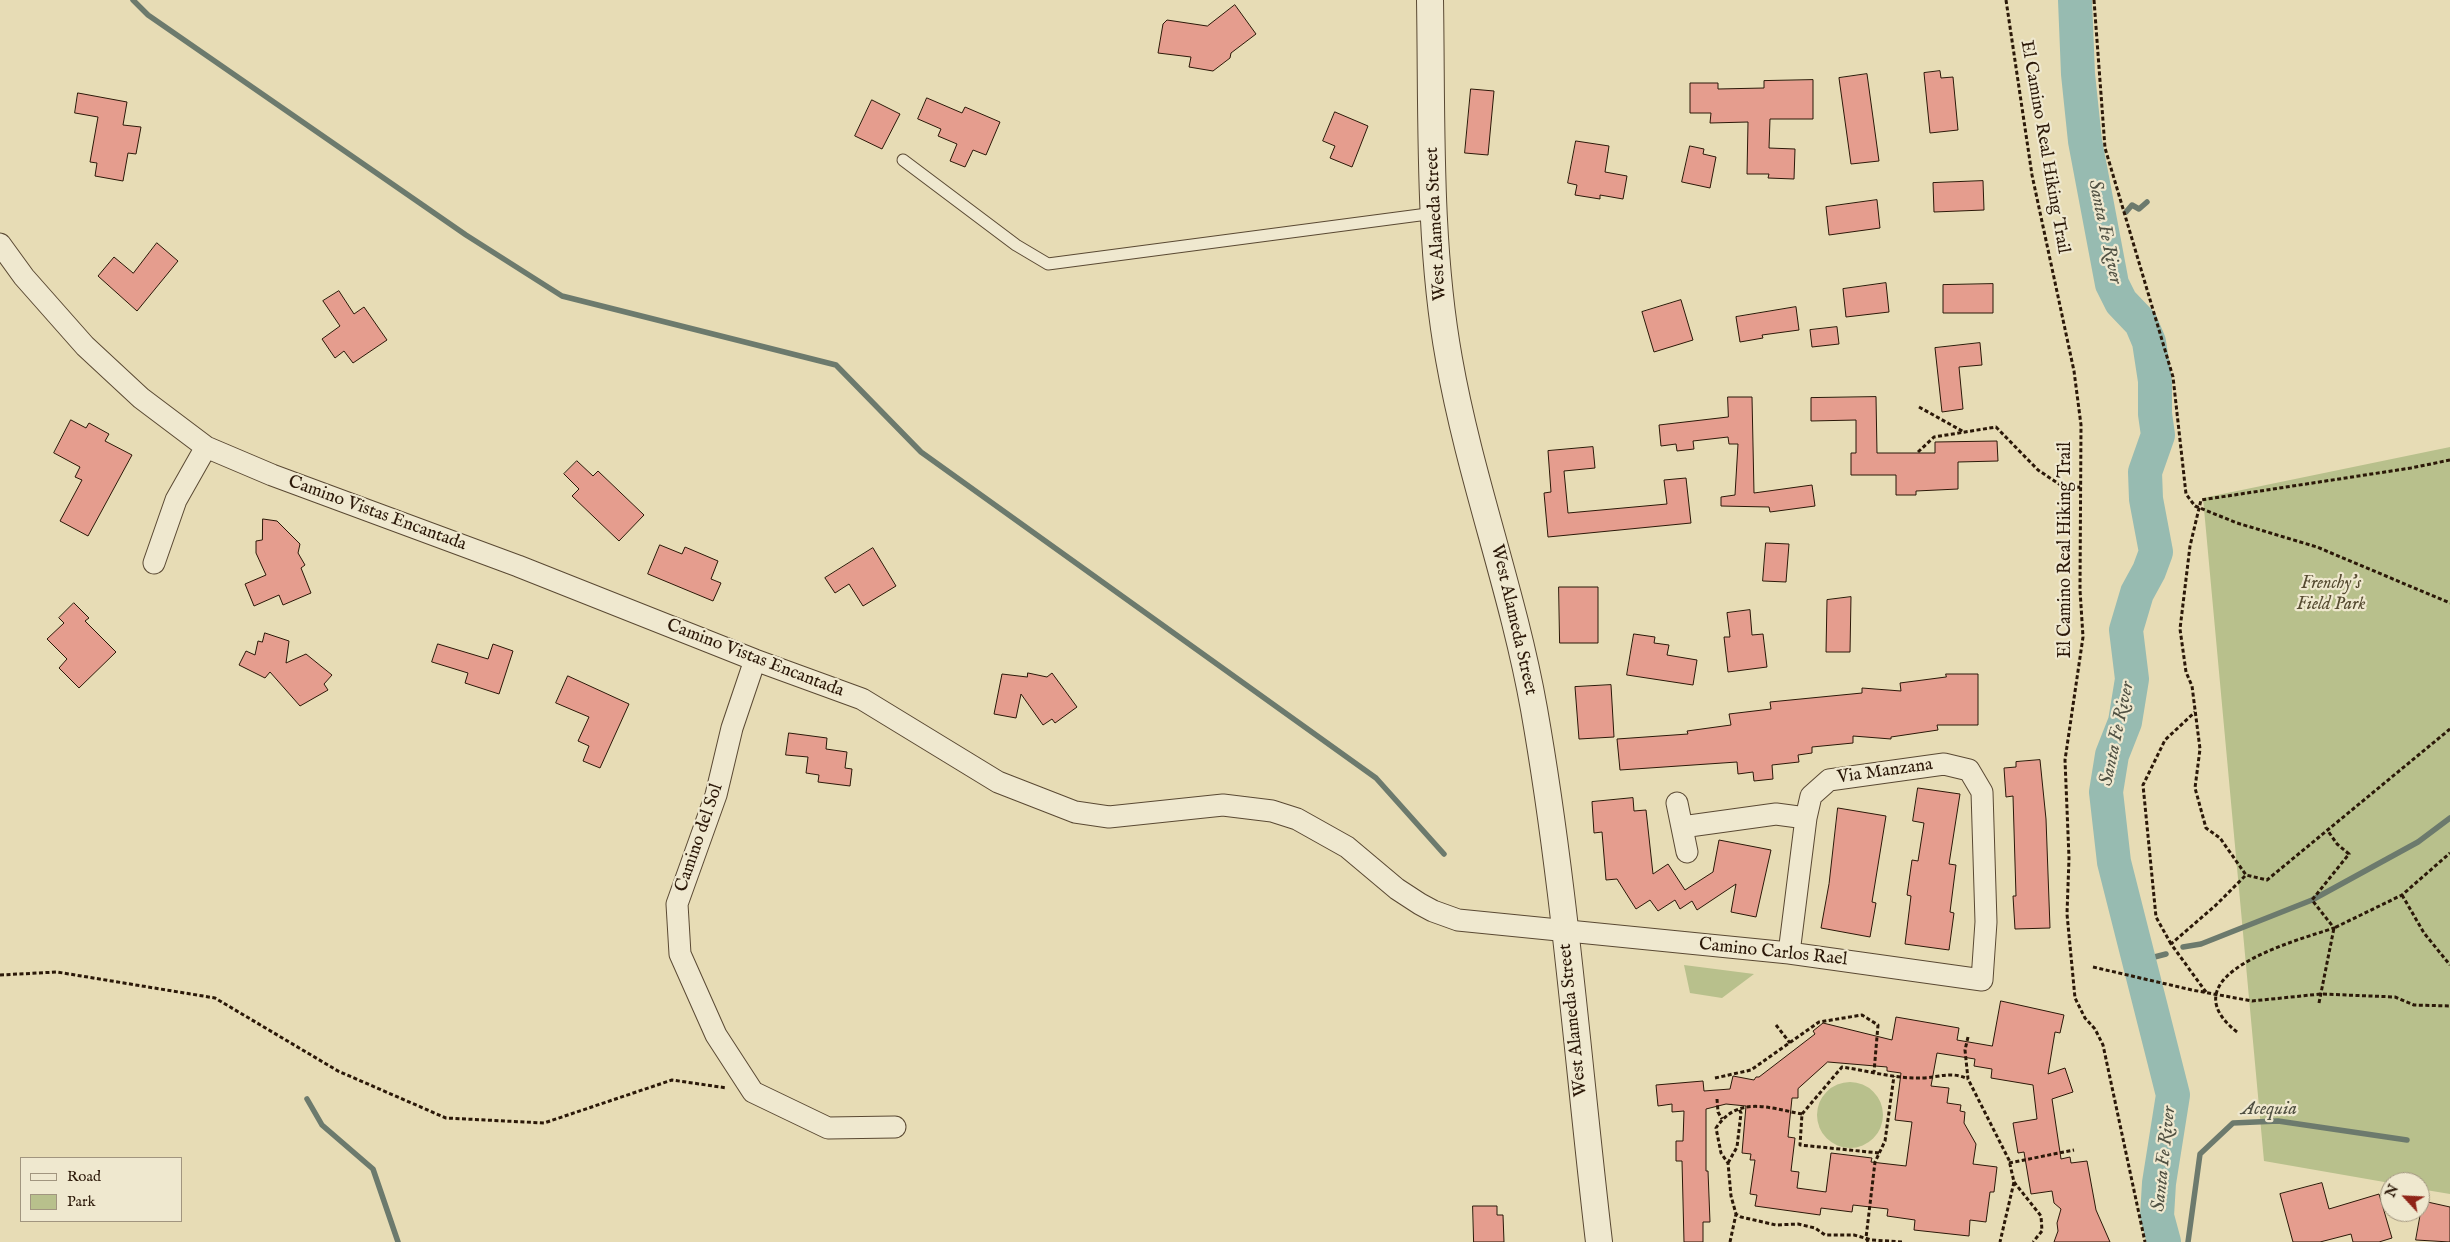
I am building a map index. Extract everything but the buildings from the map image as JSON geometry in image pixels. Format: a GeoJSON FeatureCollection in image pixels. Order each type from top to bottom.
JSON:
{"type":"FeatureCollection","features":[{"type":"Feature","properties":{"kind":"street","name":"West Alameda Street"},"geometry":{"type":"LineString","coordinates":[[1430,0],[1435,213],[1440,298],[1450,364],[1464,429],[1527,671],[1542,754],[1600,1242]]}},
{"type":"Feature","properties":{"kind":"street","name":"Camino Vistas Encantada"},"geometry":{"type":"LineString","coordinates":[[0,244],[24,277],[85,346],[140,398],[206,447],[272,475],[518,566],[755,660],[862,699],[998,782],[1074,812],[1109,817],[1223,805],[1272,810],[1297,819],[1329,835],[1347,847],[1397,889],[1433,911],[1458,920],[1483,924],[1564,931]]}},
{"type":"Feature","properties":{"kind":"street"},"geometry":{"type":"LineString","coordinates":[[154,563],[176,500],[206,447]]}},
{"type":"Feature","properties":{"kind":"street","name":"Camino del Sol"},"geometry":{"type":"LineString","coordinates":[[753,1092],[716,1035],[680,954],[678,904],[716,795],[732,728],[755,660]]}},
{"type":"Feature","properties":{"kind":"street","name":"Via Manzana"},"geometry":{"type":"LineString","coordinates":[[1789,953],[1806,818],[1811,796],[1830,780],[1944,764],[1969,770],[1982,792],[1986,922],[1982,980]]}},
{"type":"Feature","properties":{"kind":"street"},"geometry":{"type":"LineString","coordinates":[[1677,803],[1687,852]]}},
{"type":"Feature","properties":{"kind":"street"},"geometry":{"type":"LineString","coordinates":[[1682,826],[1776,814],[1806,818]]}},
{"type":"Feature","properties":{"kind":"street","name":"Camino Carlos Rael"},"geometry":{"type":"LineString","coordinates":[[1564,931],[1789,953],[1982,980]]}},
{"type":"Feature","properties":{"kind":"street"},"geometry":{"type":"LineString","coordinates":[[753,1092],[828,1128],[895,1127]]}},
{"type":"Feature","properties":{"kind":"lane"},"geometry":{"type":"LineString","coordinates":[[903,160],[1016,245],[1048,264],[1435,213]]}},
{"type":"Feature","properties":{"kind":"path","name":"El Camino Real Hiking Trail"},"geometry":{"type":"LineString","coordinates":[[2006,0],[2032,175],[2074,371],[2081,425],[2080,590],[2083,637],[2065,760],[2069,858],[2067,914],[2075,998],[2085,1018],[2095,1029],[2103,1045],[2146,1242]]}},
{"type":"Feature","properties":{"kind":"path"},"geometry":{"type":"LineString","coordinates":[[2094,0],[2105,148],[2174,377],[2186,494],[2195,506],[2238,523],[2317,547],[2450,603]]}},
{"type":"Feature","properties":{"kind":"path"},"geometry":{"type":"LineString","coordinates":[[1920,406],[1964,432]]}},
{"type":"Feature","properties":{"kind":"path"},"geometry":{"type":"LineString","coordinates":[[1918,452],[1934,437],[1996,428],[2038,470],[2065,488],[2081,487]]}},
{"type":"Feature","properties":{"kind":"path"},"geometry":{"type":"LineString","coordinates":[[2450,460],[2411,468],[2201,500],[2190,546],[2180,629],[2186,672],[2192,686],[2200,750],[2195,788],[2206,828],[2220,838],[2246,875],[2267,880],[2450,729]]}},
{"type":"Feature","properties":{"kind":"path"},"geometry":{"type":"LineString","coordinates":[[2195,712],[2164,740],[2143,785],[2156,916],[2171,944],[2206,993]]}},
{"type":"Feature","properties":{"kind":"path"},"geometry":{"type":"LineString","coordinates":[[2320,1003],[2334,928],[2312,900],[2349,854],[2337,844],[2328,830]]}},
{"type":"Feature","properties":{"kind":"path"},"geometry":{"type":"LineString","coordinates":[[2237,1032],[2224,1021],[2216,1007],[2216,995],[2222,979],[2238,966],[2283,945],[2334,928],[2402,895],[2450,853]]}},
{"type":"Feature","properties":{"kind":"path"},"geometry":{"type":"LineString","coordinates":[[2171,944],[2216,906],[2246,875]]}},
{"type":"Feature","properties":{"kind":"path"},"geometry":{"type":"LineString","coordinates":[[2402,895],[2424,933],[2450,965]]}},
{"type":"Feature","properties":{"kind":"path"},"geometry":{"type":"LineString","coordinates":[[2093,967],[2206,993],[2252,1001],[2321,994],[2395,997],[2414,1005],[2450,1006]]}},
{"type":"Feature","properties":{"kind":"path"},"geometry":{"type":"LineString","coordinates":[[0,975],[56,972],[215,998],[338,1071],[446,1118],[544,1123],[672,1080],[753,1092]]}},
{"type":"Feature","properties":{"kind":"path"},"geometry":{"type":"LineString","coordinates":[[1715,1078],[1751,1070],[1818,1022],[1862,1015],[1878,1025],[1874,1072]]}},
{"type":"Feature","properties":{"kind":"path"},"geometry":{"type":"LineString","coordinates":[[1776,1025],[1790,1043]]}},
{"type":"Feature","properties":{"kind":"path"},"geometry":{"type":"LineString","coordinates":[[1968,1037],[1965,1050],[1968,1079],[2010,1163],[2014,1182],[2000,1242]]}},
{"type":"Feature","properties":{"kind":"path"},"geometry":{"type":"LineString","coordinates":[[1879,1154],[1800,1145],[1802,1114],[1842,1067],[1894,1076],[1923,1078],[1957,1074],[1968,1079]]}},
{"type":"Feature","properties":{"kind":"path"},"geometry":{"type":"LineString","coordinates":[[1868,1242],[1866,1238],[1875,1162],[1885,1141],[1894,1076]]}},
{"type":"Feature","properties":{"kind":"path"},"geometry":{"type":"LineString","coordinates":[[1716,1099],[1718,1112],[1722,1119]]}},
{"type":"Feature","properties":{"kind":"path"},"geometry":{"type":"LineString","coordinates":[[1730,1242],[1736,1214],[1731,1196],[1728,1163],[1721,1153],[1716,1140],[1716,1128],[1722,1119],[1751,1105],[1802,1114]]}},
{"type":"Feature","properties":{"kind":"path"},"geometry":{"type":"LineString","coordinates":[[1728,1163],[1737,1148],[1741,1113],[1739,1110]]}},
{"type":"Feature","properties":{"kind":"path"},"geometry":{"type":"LineString","coordinates":[[2010,1163],[2074,1150]]}},
{"type":"Feature","properties":{"kind":"path"},"geometry":{"type":"LineString","coordinates":[[2014,1182],[2040,1216],[2042,1231],[2033,1242]]}},
{"type":"Feature","properties":{"kind":"path"},"geometry":{"type":"LineString","coordinates":[[1736,1214],[1776,1226],[1798,1224],[1815,1228],[1825,1235],[1854,1235],[1904,1242]]}},
{"type":"Feature","properties":{"kind":"green space","name":"Frenchy's Field Park"},"geometry":{"type":"Polygon","coordinates":[[[2450,447],[2450,1194],[2430,1191],[2430,1172],[2380,1172],[2380,1181],[2264,1161],[2203,498],[2450,447]]]}},
{"type":"Feature","properties":{"kind":"green space"},"geometry":{"type":"Polygon","coordinates":[[[1684,965],[1754,974],[1722,998],[1690,993],[1684,965]]]}},
{"type":"Feature","properties":{"kind":"green space"},"geometry":{"type":"Polygon","coordinates":[[[1843,1082],[1857,1082],[1869,1087],[1878,1096],[1883,1108],[1881,1128],[1874,1139],[1857,1148],[1843,1148],[1831,1143],[1822,1134],[1817,1122],[1817,1108],[1822,1096],[1831,1087],[1843,1082]]]}},
{"type":"Feature","properties":{"kind":"waterway"},"geometry":{"type":"LineString","coordinates":[[133,0],[148,15],[466,235],[562,296],[836,365],[921,452],[1376,778],[1444,854]]}},
{"type":"Feature","properties":{"kind":"waterway","name":"Santa Fe River"},"geometry":{"type":"LineString","coordinates":[[2075,0],[2078,74],[2085,141],[2112,284],[2121,302],[2141,323],[2149,342],[2155,381],[2155,414],[2158,435],[2145,472],[2146,499],[2156,552],[2149,571],[2137,593],[2126,630],[2132,679],[2125,722],[2112,755],[2106,792],[2114,862],[2173,1095],[2159,1183],[2157,1216],[2164,1242]]}},
{"type":"Feature","properties":{"kind":"waterway"},"geometry":{"type":"LineString","coordinates":[[2126,212],[2132,205],[2139,209],[2147,202]]}},
{"type":"Feature","properties":{"kind":"waterway"},"geometry":{"type":"LineString","coordinates":[[2183,947],[2201,944],[2312,900],[2418,842],[2450,818]]}},
{"type":"Feature","properties":{"kind":"waterway"},"geometry":{"type":"LineString","coordinates":[[2139,961],[2166,954]]}},
{"type":"Feature","properties":{"kind":"waterway"},"geometry":{"type":"LineString","coordinates":[[307,1099],[322,1125],[373,1169],[398,1242]]}},
{"type":"Feature","properties":{"kind":"waterway","name":"Acequia"},"geometry":{"type":"LineString","coordinates":[[2188,1242],[2200,1154],[2233,1123],[2278,1121],[2407,1140]]}}]}
